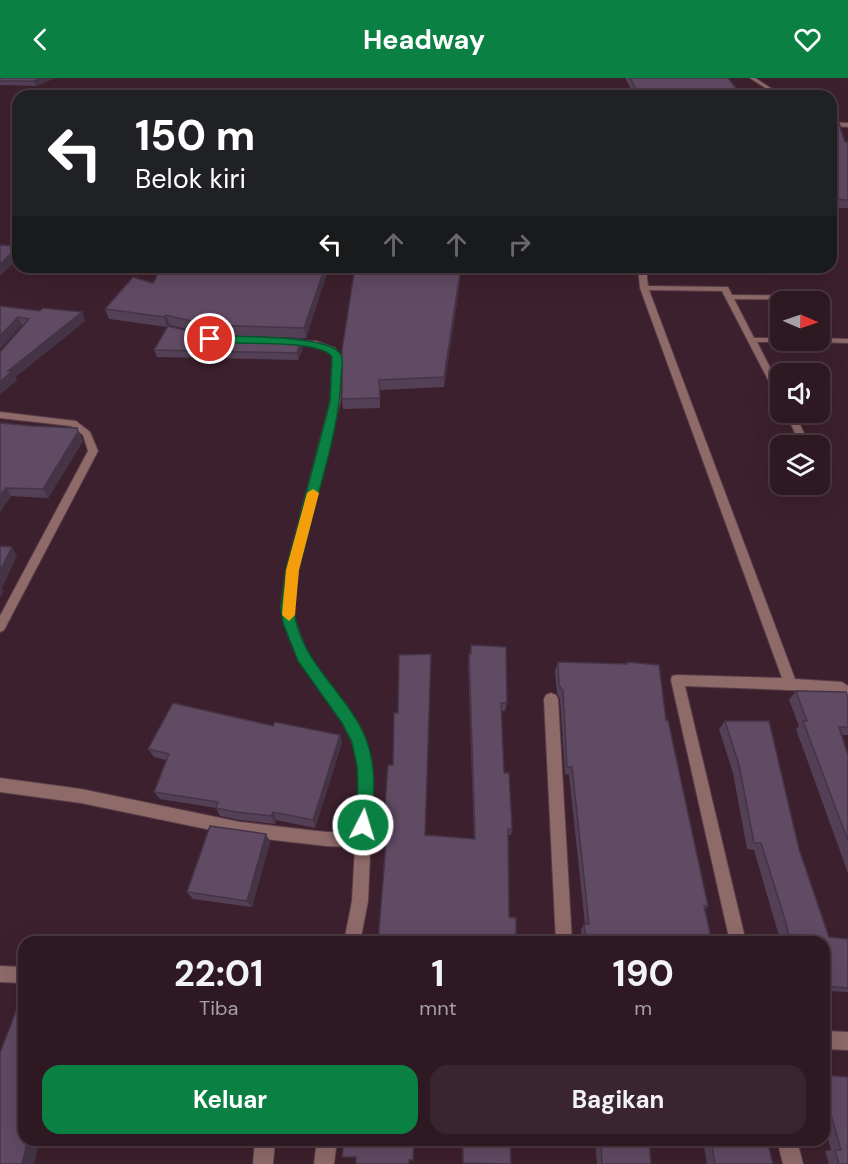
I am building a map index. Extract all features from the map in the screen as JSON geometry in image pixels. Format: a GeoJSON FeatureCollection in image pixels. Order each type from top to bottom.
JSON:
{"type":"FeatureCollection","features":[{"type":"Feature","properties":{"kind":"street"},"geometry":{"type":"LineString","coordinates":[[752,78],[771,90]]}},
{"type":"Feature","properties":{"kind":"street"},"geometry":{"type":"LineString","coordinates":[[643,273],[644,288],[791,684]]}},
{"type":"Feature","properties":{"kind":"street"},"geometry":{"type":"LineString","coordinates":[[644,288],[725,289],[770,375]]}},
{"type":"Feature","properties":{"kind":"street"},"geometry":{"type":"LineString","coordinates":[[730,297],[770,297]]}},
{"type":"Feature","properties":{"kind":"street"},"geometry":{"type":"LineString","coordinates":[[752,340],[770,340]]}},
{"type":"Feature","properties":{"kind":"street"},"geometry":{"type":"LineString","coordinates":[[830,340],[848,340]]}},
{"type":"Feature","properties":{"kind":"street"},"geometry":{"type":"LineString","coordinates":[[279,342],[313,343],[332,350],[337,357],[335,402],[292,570],[287,608],[290,623],[303,657],[347,718],[359,741],[365,766],[360,901],[353,936]]}},
{"type":"Feature","properties":{"kind":"street"},"geometry":{"type":"LineString","coordinates":[[0,415],[73,423],[84,428],[90,436],[93,451],[0,627]]}},
{"type":"Feature","properties":{"kind":"street"},"geometry":{"type":"LineString","coordinates":[[794,423],[800,435]]}},
{"type":"Feature","properties":{"kind":"street"},"geometry":{"type":"LineString","coordinates":[[737,936],[677,680],[842,687],[848,703]]}},
{"type":"Feature","properties":{"kind":"street"},"geometry":{"type":"LineString","coordinates":[[551,699],[564,936]]}},
{"type":"Feature","properties":{"kind":"street"},"geometry":{"type":"LineString","coordinates":[[0,785],[81,796],[240,829],[362,840]]}},
{"type":"Feature","properties":{"kind":"street"},"geometry":{"type":"LineString","coordinates":[[0,974],[18,975]]}},
{"type":"Feature","properties":{"kind":"street"},"geometry":{"type":"LineString","coordinates":[[830,1040],[848,1041]]}},
{"type":"Feature","properties":{"kind":"street"},"geometry":{"type":"LineString","coordinates":[[262,1164],[264,1146]]}},
{"type":"Feature","properties":{"kind":"street"},"geometry":{"type":"LineString","coordinates":[[324,1164],[326,1146]]}},
{"type":"Feature","properties":{"kind":"street"},"geometry":{"type":"LineString","coordinates":[[788,1146],[793,1164]]}},
{"type":"Feature","properties":{"kind":"building"},"geometry":{"type":"Polygon","coordinates":[[[0,78],[43,78],[34,81],[0,81],[0,78]]]}},
{"type":"Feature","properties":{"kind":"building"},"geometry":{"type":"Polygon","coordinates":[[[630,78],[728,78],[737,90],[637,90],[630,78]]]}},
{"type":"Feature","properties":{"kind":"building"},"geometry":{"type":"Polygon","coordinates":[[[837,123],[845,142],[848,142],[848,200],[837,199],[837,123]]]}},
{"type":"Feature","properties":{"kind":"building"},"geometry":{"type":"Polygon","coordinates":[[[0,245],[12,246],[12,253],[0,264],[0,245]]]}},
{"type":"Feature","properties":{"kind":"building"},"geometry":{"type":"Polygon","coordinates":[[[159,273],[323,273],[304,328],[208,325],[166,315],[164,317],[105,309],[133,277],[153,283],[159,273]]]}},
{"type":"Feature","properties":{"kind":"building"},"geometry":{"type":"Polygon","coordinates":[[[354,273],[460,273],[444,377],[379,380],[380,398],[342,399],[342,350],[354,273]]]}},
{"type":"Feature","properties":{"kind":"building"},"geometry":{"type":"Polygon","coordinates":[[[0,306],[40,311],[43,308],[82,312],[8,371],[12,371],[0,382],[0,352],[29,319],[18,317],[0,336],[0,306]]]}},
{"type":"Feature","properties":{"kind":"building"},"geometry":{"type":"Polygon","coordinates":[[[168,326],[208,336],[302,339],[297,353],[154,350],[168,326]]]}},
{"type":"Feature","properties":{"kind":"building"},"geometry":{"type":"Polygon","coordinates":[[[0,423],[77,428],[78,432],[43,489],[6,488],[0,496],[0,423]]]}},
{"type":"Feature","properties":{"kind":"building"},"geometry":{"type":"Polygon","coordinates":[[[0,546],[12,547],[0,571],[0,546]]]}},
{"type":"Feature","properties":{"kind":"building"},"geometry":{"type":"Polygon","coordinates":[[[471,645],[506,647],[507,703],[501,703],[504,773],[509,773],[512,829],[508,829],[509,917],[516,918],[516,936],[378,936],[388,819],[384,819],[388,765],[393,765],[394,713],[398,713],[399,655],[431,654],[425,835],[475,839],[469,654],[471,654],[471,645]]]}},
{"type":"Feature","properties":{"kind":"building"},"geometry":{"type":"Polygon","coordinates":[[[558,662],[628,664],[627,662],[659,665],[666,720],[668,720],[708,906],[704,906],[711,936],[585,936],[584,924],[589,924],[572,767],[567,767],[563,691],[559,685],[558,662]]]}},
{"type":"Feature","properties":{"kind":"building"},"geometry":{"type":"Polygon","coordinates":[[[796,691],[846,692],[848,727],[839,727],[848,755],[848,841],[803,721],[807,721],[796,691]]]}},
{"type":"Feature","properties":{"kind":"building"},"geometry":{"type":"Polygon","coordinates":[[[173,703],[273,726],[275,722],[340,735],[313,820],[273,812],[271,816],[236,812],[216,808],[218,802],[154,792],[169,754],[148,749],[173,703]]]}},
{"type":"Feature","properties":{"kind":"building"},"geometry":{"type":"Polygon","coordinates":[[[725,721],[769,721],[799,849],[829,936],[789,936],[761,843],[754,843],[739,765],[725,721]]]}},
{"type":"Feature","properties":{"kind":"building"},"geometry":{"type":"Polygon","coordinates":[[[210,826],[266,834],[247,901],[187,892],[210,826]]]}},
{"type":"Feature","properties":{"kind":"building"},"geometry":{"type":"Polygon","coordinates":[[[830,937],[848,939],[848,988],[830,986],[830,937]]]}},
{"type":"Feature","properties":{"kind":"building"},"geometry":{"type":"Polygon","coordinates":[[[18,1006],[18,1146],[26,1146],[22,1164],[0,1164],[0,1053],[18,1006]]]}},
{"type":"Feature","properties":{"kind":"building"},"geometry":{"type":"Polygon","coordinates":[[[830,1076],[848,1077],[848,1164],[839,1164],[835,1150],[841,1150],[830,1111],[830,1076]]]}},
{"type":"Feature","properties":{"kind":"building"},"geometry":{"type":"Polygon","coordinates":[[[343,1146],[414,1146],[413,1160],[409,1160],[409,1164],[356,1164],[356,1157],[342,1157],[343,1146]]]}},
{"type":"Feature","properties":{"kind":"building"},"geometry":{"type":"Polygon","coordinates":[[[463,1146],[510,1146],[511,1164],[463,1163],[463,1146]]]}},
{"type":"Feature","properties":{"kind":"building"},"geometry":{"type":"Polygon","coordinates":[[[601,1146],[650,1146],[651,1164],[602,1164],[601,1146]]]}},
{"type":"Feature","properties":{"kind":"building"},"geometry":{"type":"Polygon","coordinates":[[[712,1146],[768,1146],[773,1164],[715,1164],[712,1146]]]}},
{"type":"Feature","properties":{"kind":"slow traffic"},"geometry":{"type":"LineString","coordinates":[[289,615],[287,608],[292,570],[313,493]]}},
{"type":"Feature","properties":{"kind":"route"},"geometry":{"type":"LineString","coordinates":[[210,339],[313,343],[325,345],[337,357],[335,402],[292,570],[287,608],[290,623],[303,657],[347,718],[359,741],[365,766],[366,786],[363,825]]}}]}
